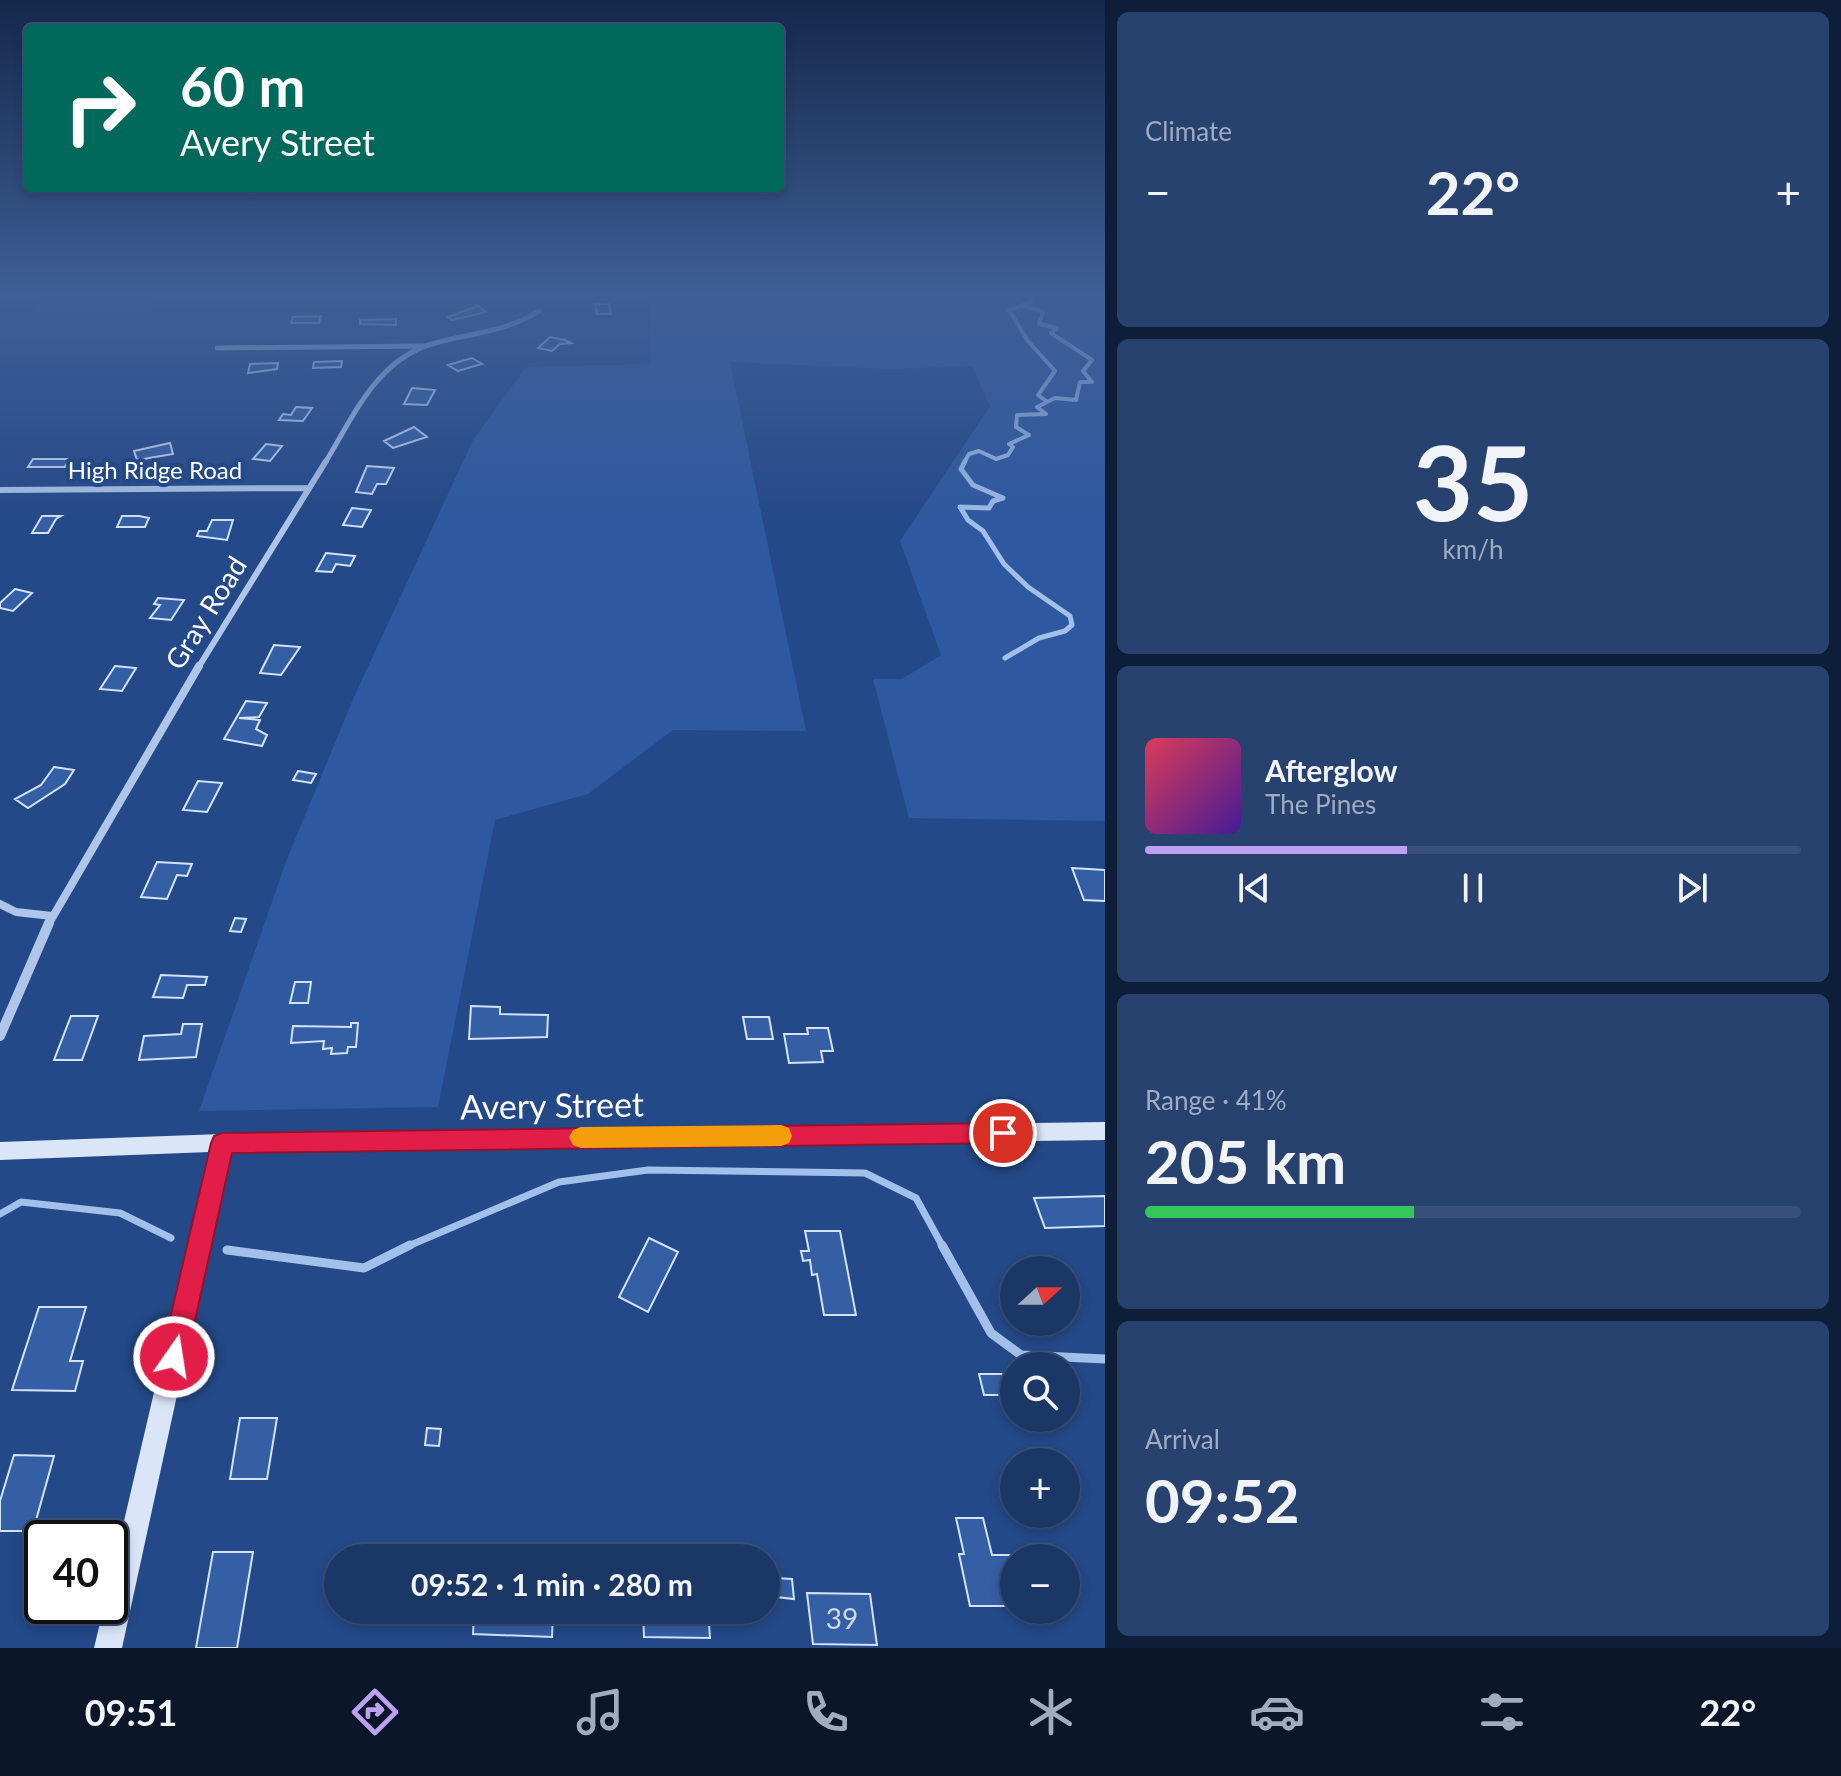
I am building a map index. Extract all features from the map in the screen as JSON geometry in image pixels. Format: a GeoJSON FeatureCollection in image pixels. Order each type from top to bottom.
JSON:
{"type":"FeatureCollection","features":[{"type":"Feature","properties":{"kind":"main road","name":"Avery Street"},"geometry":{"type":"LineString","coordinates":[[0,1151],[222,1143],[1105,1131]]}},
{"type":"Feature","properties":{"kind":"main road"},"geometry":{"type":"LineString","coordinates":[[108,1648],[222,1143]]}},
{"type":"Feature","properties":{"kind":"street","name":"Gray Road"},"geometry":{"type":"LineString","coordinates":[[0,1036],[52,916],[172,710],[379,375]]}},
{"type":"Feature","properties":{"kind":"street","name":"High Ridge Road"},"geometry":{"type":"LineString","coordinates":[[0,490],[309,488]]}},
{"type":"Feature","properties":{"kind":"street"},"geometry":{"type":"LineString","coordinates":[[0,904],[16,912],[52,916]]}},
{"type":"Feature","properties":{"kind":"shaded area"},"geometry":{"type":"Polygon","coordinates":[[[520,375],[733,375],[806,731],[673,730],[588,794],[495,820],[438,1107],[199,1111],[287,859],[354,697],[473,440],[520,375]]]}},
{"type":"Feature","properties":{"kind":"shaded area"},"geometry":{"type":"Polygon","coordinates":[[[976,375],[1105,375],[1105,821],[909,818],[873,679],[902,679],[941,655],[900,541],[990,406],[976,375]]]}},
{"type":"Feature","properties":{"kind":"building"},"geometry":{"type":"Polygon","coordinates":[[[412,388],[435,390],[427,405],[404,404],[412,388]]]}},
{"type":"Feature","properties":{"kind":"building"},"geometry":{"type":"Polygon","coordinates":[[[296,407],[312,408],[303,421],[279,420],[283,414],[291,415],[296,407]]]}},
{"type":"Feature","properties":{"kind":"building"},"geometry":{"type":"Polygon","coordinates":[[[414,427],[427,437],[393,448],[384,441],[414,427]]]}},
{"type":"Feature","properties":{"kind":"building"},"geometry":{"type":"Polygon","coordinates":[[[170,443],[173,454],[137,460],[134,451],[170,443]]]}},
{"type":"Feature","properties":{"kind":"building"},"geometry":{"type":"Polygon","coordinates":[[[266,444],[282,446],[270,461],[253,459],[266,444]]]}},
{"type":"Feature","properties":{"kind":"building"},"geometry":{"type":"Polygon","coordinates":[[[33,459],[69,459],[65,467],[28,467],[33,459]]]}},
{"type":"Feature","properties":{"kind":"building"},"geometry":{"type":"Polygon","coordinates":[[[367,466],[394,468],[386,484],[377,484],[372,494],[356,492],[367,466]]]}},
{"type":"Feature","properties":{"kind":"building"},"geometry":{"type":"Polygon","coordinates":[[[352,508],[371,510],[362,527],[343,525],[352,508]]]}},
{"type":"Feature","properties":{"kind":"building"},"geometry":{"type":"Polygon","coordinates":[[[42,516],[61,516],[48,533],[32,533],[42,516]]]}},
{"type":"Feature","properties":{"kind":"building"},"geometry":{"type":"Polygon","coordinates":[[[122,516],[149,518],[145,527],[117,527],[122,516]]]}},
{"type":"Feature","properties":{"kind":"building"},"geometry":{"type":"Polygon","coordinates":[[[212,520],[233,520],[227,540],[197,536],[199,531],[207,531],[212,520]]]}},
{"type":"Feature","properties":{"kind":"building"},"geometry":{"type":"Polygon","coordinates":[[[326,553],[355,556],[350,566],[336,564],[332,572],[316,571],[326,553]]]}},
{"type":"Feature","properties":{"kind":"building"},"geometry":{"type":"Polygon","coordinates":[[[15,589],[32,593],[13,611],[0,608],[0,603],[15,589]]]}},
{"type":"Feature","properties":{"kind":"building"},"geometry":{"type":"Polygon","coordinates":[[[158,598],[184,600],[171,620],[150,618],[160,605],[154,604],[158,598]]]}},
{"type":"Feature","properties":{"kind":"building"},"geometry":{"type":"Polygon","coordinates":[[[274,645],[300,647],[281,675],[260,673],[274,645]]]}},
{"type":"Feature","properties":{"kind":"building"},"geometry":{"type":"Polygon","coordinates":[[[115,666],[136,668],[122,691],[100,689],[115,666]]]}},
{"type":"Feature","properties":{"kind":"building"},"geometry":{"type":"Polygon","coordinates":[[[246,701],[267,703],[259,717],[239,718],[260,720],[256,729],[267,735],[262,746],[224,739],[246,701]]]}},
{"type":"Feature","properties":{"kind":"building"},"geometry":{"type":"Polygon","coordinates":[[[54,767],[74,770],[65,784],[28,808],[15,799],[41,785],[54,767]]]}},
{"type":"Feature","properties":{"kind":"building"},"geometry":{"type":"Polygon","coordinates":[[[298,771],[316,774],[311,783],[293,780],[298,771]]]}},
{"type":"Feature","properties":{"kind":"building"},"geometry":{"type":"Polygon","coordinates":[[[198,781],[222,783],[207,812],[183,810],[198,781]]]}},
{"type":"Feature","properties":{"kind":"building"},"geometry":{"type":"Polygon","coordinates":[[[157,862],[192,864],[187,876],[177,875],[167,899],[141,897],[157,862]]]}},
{"type":"Feature","properties":{"kind":"building"},"geometry":{"type":"Polygon","coordinates":[[[1072,868],[1105,870],[1105,901],[1084,900],[1072,868]]]}},
{"type":"Feature","properties":{"kind":"building"},"geometry":{"type":"Polygon","coordinates":[[[235,918],[246,919],[241,932],[230,931],[235,918]]]}},
{"type":"Feature","properties":{"kind":"building"},"geometry":{"type":"Polygon","coordinates":[[[161,975],[207,977],[205,985],[187,985],[183,998],[153,997],[161,975]]]}},
{"type":"Feature","properties":{"kind":"building"},"geometry":{"type":"Polygon","coordinates":[[[295,982],[311,982],[308,1003],[290,1003],[295,982]]]}},
{"type":"Feature","properties":{"kind":"building"},"geometry":{"type":"Polygon","coordinates":[[[471,1006],[500,1007],[500,1014],[548,1015],[547,1037],[469,1039],[471,1006]]]}},
{"type":"Feature","properties":{"kind":"building"},"geometry":{"type":"Polygon","coordinates":[[[71,1016],[98,1016],[82,1060],[54,1060],[71,1016]]]}},
{"type":"Feature","properties":{"kind":"building"},"geometry":{"type":"Polygon","coordinates":[[[743,1017],[769,1017],[773,1039],[747,1039],[743,1017]]]}},
{"type":"Feature","properties":{"kind":"building"},"geometry":{"type":"Polygon","coordinates":[[[351,1023],[358,1023],[356,1047],[348,1047],[347,1053],[331,1054],[332,1048],[323,1049],[324,1041],[291,1043],[293,1026],[351,1027],[351,1023]]]}},
{"type":"Feature","properties":{"kind":"building"},"geometry":{"type":"Polygon","coordinates":[[[183,1024],[202,1024],[196,1057],[139,1060],[144,1036],[181,1034],[183,1024]]]}},
{"type":"Feature","properties":{"kind":"building"},"geometry":{"type":"Polygon","coordinates":[[[807,1028],[828,1028],[833,1051],[821,1051],[823,1062],[789,1063],[784,1034],[808,1034],[807,1028]]]}},
{"type":"Feature","properties":{"kind":"building"},"geometry":{"type":"Polygon","coordinates":[[[1105,1196],[1105,1226],[1045,1228],[1034,1198],[1105,1196]]]}},
{"type":"Feature","properties":{"kind":"building"},"geometry":{"type":"Polygon","coordinates":[[[805,1231],[840,1231],[856,1315],[824,1315],[817,1274],[812,1275],[810,1260],[803,1261],[801,1251],[809,1251],[805,1231]]]}},
{"type":"Feature","properties":{"kind":"building"},"geometry":{"type":"Polygon","coordinates":[[[649,1238],[678,1252],[648,1312],[619,1297],[649,1238]]]}},
{"type":"Feature","properties":{"kind":"building"},"geometry":{"type":"Polygon","coordinates":[[[39,1307],[86,1307],[70,1361],[83,1361],[75,1391],[12,1390],[39,1307]]]}},
{"type":"Feature","properties":{"kind":"building"},"geometry":{"type":"Polygon","coordinates":[[[979,1374],[1000,1374],[1000,1395],[984,1395],[979,1374]]]}},
{"type":"Feature","properties":{"kind":"building"},"geometry":{"type":"Polygon","coordinates":[[[240,1418],[277,1418],[267,1479],[230,1479],[240,1418]]]}},
{"type":"Feature","properties":{"kind":"building"},"geometry":{"type":"Polygon","coordinates":[[[427,1428],[441,1429],[439,1446],[425,1445],[427,1428]]]}},
{"type":"Feature","properties":{"kind":"building"},"geometry":{"type":"Polygon","coordinates":[[[14,1455],[54,1456],[36,1520],[24,1520],[24,1531],[0,1531],[0,1501],[14,1455]]]}},
{"type":"Feature","properties":{"kind":"building"},"geometry":{"type":"Polygon","coordinates":[[[956,1518],[983,1518],[992,1555],[1000,1555],[1000,1606],[970,1606],[959,1554],[964,1554],[956,1518]]]}},
{"type":"Feature","properties":{"kind":"building"},"geometry":{"type":"Polygon","coordinates":[[[213,1552],[253,1552],[237,1648],[196,1648],[213,1552]]]}},
{"type":"Feature","properties":{"kind":"building"},"geometry":{"type":"Polygon","coordinates":[[[780,1578],[792,1579],[794,1599],[780,1597],[780,1578]]]}},
{"type":"Feature","properties":{"kind":"building"},"geometry":{"type":"Polygon","coordinates":[[[807,1593],[870,1594],[877,1645],[813,1644],[807,1593]]]}},
{"type":"Feature","properties":{"kind":"building"},"geometry":{"type":"Polygon","coordinates":[[[473,1624],[552,1624],[552,1637],[473,1634],[473,1624]]]}},
{"type":"Feature","properties":{"kind":"building"},"geometry":{"type":"Polygon","coordinates":[[[644,1624],[709,1624],[710,1638],[644,1637],[644,1624]]]}},
{"type":"Feature","properties":{"kind":"waterway"},"geometry":{"type":"LineString","coordinates":[[1046,401],[1038,395],[1052,375]]}},
{"type":"Feature","properties":{"kind":"waterway"},"geometry":{"type":"LineString","coordinates":[[964,463],[969,454],[979,451],[996,459],[1008,455],[1013,447],[1009,444],[1029,435],[1016,427],[1017,415],[1046,414],[1037,407],[1055,398],[1076,400],[1080,382],[1092,382],[1086,375]]}},
{"type":"Feature","properties":{"kind":"waterway"},"geometry":{"type":"LineString","coordinates":[[964,463],[961,469],[973,485],[1003,498],[993,501],[989,508],[960,507],[968,520],[983,531],[1004,564],[1028,587],[1070,616],[1072,625],[1065,631],[1039,638],[1005,658]]}},
{"type":"Feature","properties":{"kind":"waterway"},"geometry":{"type":"LineString","coordinates":[[406,1247],[559,1182],[648,1170],[865,1173],[916,1198],[943,1247]]}},
{"type":"Feature","properties":{"kind":"waterway"},"geometry":{"type":"LineString","coordinates":[[0,1214],[21,1202],[120,1213],[171,1238]]}},
{"type":"Feature","properties":{"kind":"waterway"},"geometry":{"type":"LineString","coordinates":[[406,1247],[410,1245]]}},
{"type":"Feature","properties":{"kind":"waterway"},"geometry":{"type":"LineString","coordinates":[[942,1245],[991,1333],[1021,1355],[1105,1359]]}},
{"type":"Feature","properties":{"kind":"waterway"},"geometry":{"type":"LineString","coordinates":[[227,1250],[364,1268],[406,1247]]}},
{"type":"Feature","properties":{"kind":"slow traffic"},"geometry":{"type":"LineString","coordinates":[[581,1137],[781,1136]]}},
{"type":"Feature","properties":{"kind":"route"},"geometry":{"type":"LineString","coordinates":[[174,1357],[222,1143],[1003,1133]]}}]}
